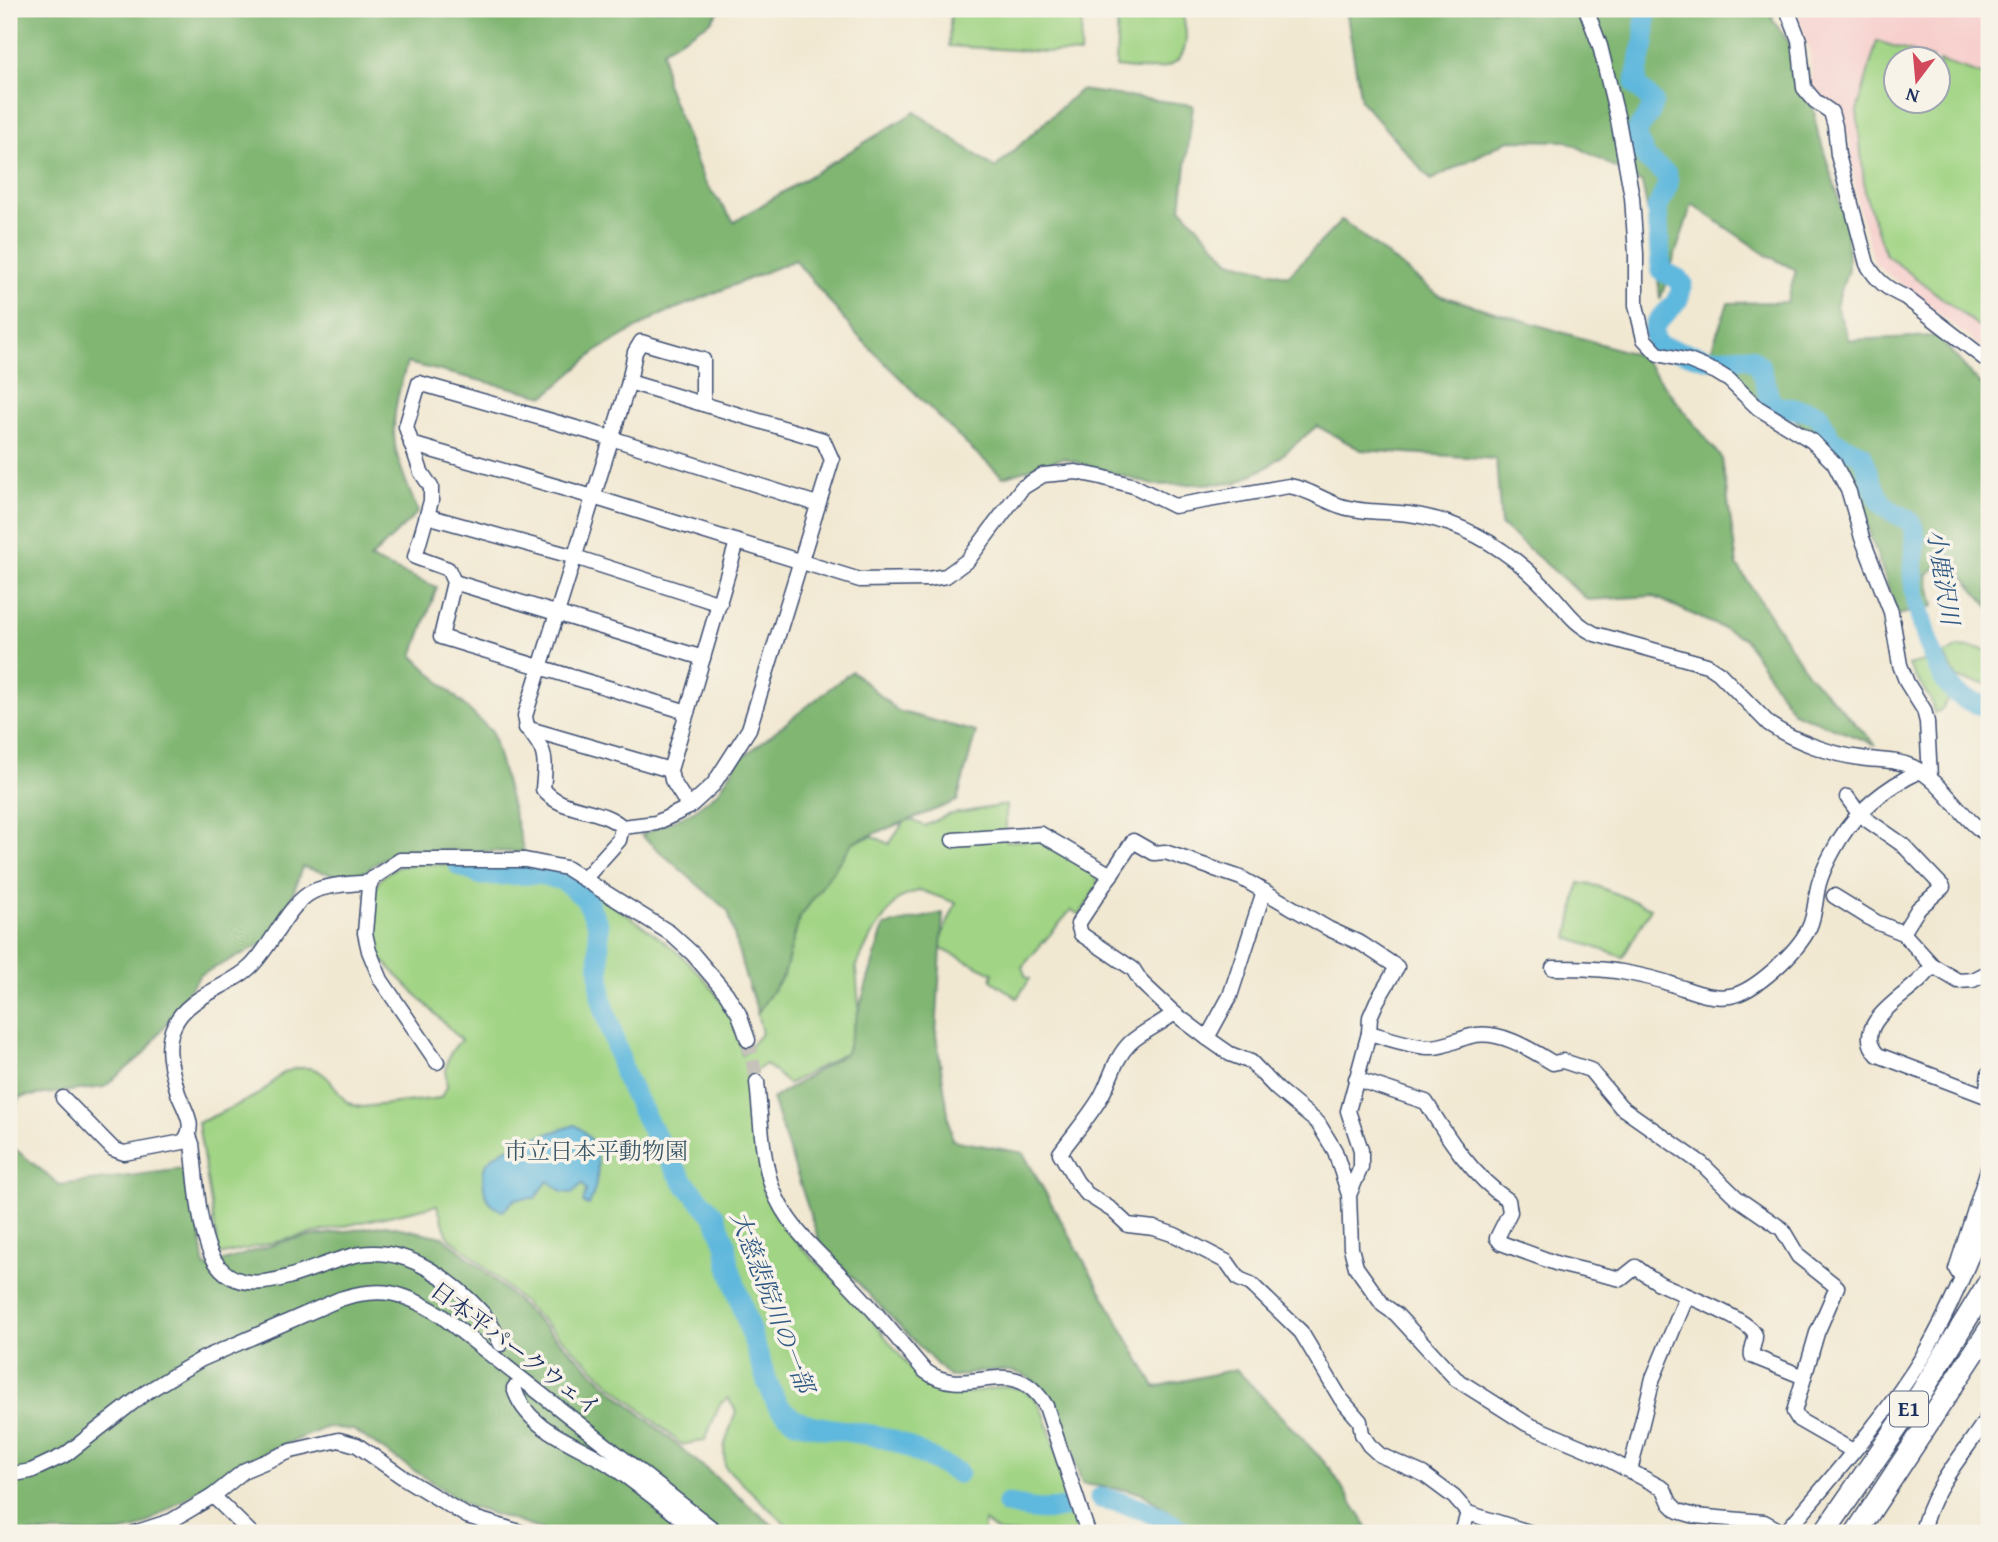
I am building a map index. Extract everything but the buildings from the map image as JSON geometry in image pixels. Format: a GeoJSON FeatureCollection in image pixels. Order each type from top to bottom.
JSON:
{"type":"FeatureCollection","features":[{"type":"Feature","properties":{"kind":"highway","name":"E1"},"geometry":{"type":"LineString","coordinates":[[1824,1533],[1921,1393],[1989,1282]]}},
{"type":"Feature","properties":{"kind":"highway","name":"E1"},"geometry":{"type":"LineString","coordinates":[[1856,1533],[1989,1330]]}},
{"type":"Feature","properties":{"kind":"street"},"geometry":{"type":"LineString","coordinates":[[1586,9],[1600,46],[1618,120],[1632,197],[1636,305],[1644,339],[1658,354],[1689,361],[1729,380],[1758,408],[1812,441],[1834,463],[1849,492],[1862,538],[1891,612],[1900,665],[1907,683],[1924,710],[1927,722],[1925,774]]}},
{"type":"Feature","properties":{"kind":"street"},"geometry":{"type":"LineString","coordinates":[[1787,9],[1799,40],[1804,88],[1830,112],[1835,126],[1838,155],[1867,264],[1876,279],[1905,297],[1989,362]]}},
{"type":"Feature","properties":{"kind":"street"},"geometry":{"type":"LineString","coordinates":[[629,382],[823,440],[832,460],[749,729],[713,785],[689,807],[656,823],[622,827],[612,818],[551,800],[543,789],[545,765],[541,748],[526,728],[525,716],[629,382],[635,352],[641,342],[703,360],[703,404]]}},
{"type":"Feature","properties":{"kind":"street"},"geometry":{"type":"LineString","coordinates":[[687,712],[441,637],[454,582],[449,569],[415,557],[431,501],[431,487],[421,472],[406,427],[419,383],[611,438],[817,504]]}},
{"type":"Feature","properties":{"kind":"street"},"geometry":{"type":"LineString","coordinates":[[411,444],[860,580],[928,579],[946,576],[968,560],[1022,488],[1043,475],[1076,472],[1101,477],[1134,485],[1174,506],[1277,487],[1301,487],[1346,508],[1412,514],[1438,520],[1468,530],[1517,562],[1545,587],[1579,626],[1595,634],[1713,668],[1757,713],[1780,731],[1835,752],[1863,759],[1895,762],[1925,774],[1969,822],[1989,836]]}},
{"type":"Feature","properties":{"kind":"street"},"geometry":{"type":"LineString","coordinates":[[427,516],[575,557],[720,604]]}},
{"type":"Feature","properties":{"kind":"street"},"geometry":{"type":"LineString","coordinates":[[689,807],[672,780],[670,770],[737,542]]}},
{"type":"Feature","properties":{"kind":"street"},"geometry":{"type":"LineString","coordinates":[[454,582],[703,658]]}},
{"type":"Feature","properties":{"kind":"street"},"geometry":{"type":"LineString","coordinates":[[526,728],[670,770]]}},
{"type":"Feature","properties":{"kind":"street"},"geometry":{"type":"LineString","coordinates":[[1553,968],[1623,972],[1713,997],[1745,992],[1794,950],[1808,931],[1823,871],[1842,836],[1876,797],[1896,782],[1925,774]]}},
{"type":"Feature","properties":{"kind":"street"},"geometry":{"type":"LineString","coordinates":[[1847,797],[1860,815],[1903,845],[1943,887],[1918,909],[1903,933]]}},
{"type":"Feature","properties":{"kind":"street"},"geometry":{"type":"LineString","coordinates":[[584,878],[620,840],[622,827]]}},
{"type":"Feature","properties":{"kind":"street"},"geometry":{"type":"LineString","coordinates":[[953,840],[1041,834],[1111,875]]}},
{"type":"Feature","properties":{"kind":"street"},"geometry":{"type":"LineString","coordinates":[[1349,1195],[1361,1167],[1361,1150],[1348,1111],[1369,1033],[1370,1017],[1397,967],[1362,944],[1329,929],[1241,878],[1165,852],[1154,853],[1133,841],[1079,924],[1081,934],[1133,969],[1142,983],[1174,1013],[1207,1038],[1230,1054],[1251,1062],[1277,1089],[1318,1124],[1335,1151],[1349,1195],[1351,1248],[1356,1267],[1383,1306],[1396,1314],[1456,1379],[1527,1423],[1664,1489],[1670,1503],[1678,1511],[1695,1516],[1764,1522],[1785,1533],[1853,1451],[1926,1350],[1962,1278],[1989,1214]]}},
{"type":"Feature","properties":{"kind":"street"},"geometry":{"type":"LineString","coordinates":[[437,1062],[381,980],[365,933],[372,882],[383,870],[400,860],[526,860],[566,868],[670,933],[693,954],[726,993],[739,1014],[748,1040]]}},
{"type":"Feature","properties":{"kind":"street"},"geometry":{"type":"LineString","coordinates":[[372,882],[314,891],[299,902],[263,954],[248,970],[186,1009],[174,1024],[169,1042],[170,1061],[179,1096],[188,1111],[189,1136],[205,1238],[222,1270],[233,1278],[251,1282],[274,1282],[361,1254],[388,1254],[416,1262],[444,1279],[487,1317],[501,1344]]}},
{"type":"Feature","properties":{"kind":"street"},"geometry":{"type":"LineString","coordinates":[[1207,1038],[1230,996],[1264,891]]}},
{"type":"Feature","properties":{"kind":"street"},"geometry":{"type":"LineString","coordinates":[[1834,896],[1876,922],[1903,933],[1933,966],[1958,981],[1966,982],[1989,972]]}},
{"type":"Feature","properties":{"kind":"street"},"geometry":{"type":"LineString","coordinates":[[1933,966],[1919,982],[1886,1008],[1871,1029],[1874,1051],[1878,1055],[1988,1098],[1989,1073]]}},
{"type":"Feature","properties":{"kind":"street"},"geometry":{"type":"LineString","coordinates":[[1174,1013],[1128,1045],[1112,1067],[1100,1099],[1060,1153],[1077,1182],[1087,1194],[1112,1210],[1128,1225],[1154,1228],[1175,1235],[1227,1262],[1239,1279],[1251,1284],[1301,1332],[1341,1399],[1360,1421],[1362,1434],[1369,1445],[1380,1455],[1423,1474],[1454,1497],[1468,1513],[1532,1533]]}},
{"type":"Feature","properties":{"kind":"street"},"geometry":{"type":"LineString","coordinates":[[1369,1033],[1429,1047],[1454,1043],[1470,1036],[1492,1034],[1533,1051],[1553,1063],[1563,1061],[1590,1070],[1621,1107],[1702,1164],[1737,1198],[1782,1229],[1798,1256],[1837,1287],[1817,1333],[1794,1412],[1799,1420],[1853,1451]]}},
{"type":"Feature","properties":{"kind":"street"},"geometry":{"type":"LineString","coordinates":[[1356,1079],[1426,1102],[1443,1131],[1492,1190],[1508,1200],[1510,1212],[1497,1238],[1501,1243],[1558,1264],[1621,1279],[1636,1268],[1657,1282],[1724,1311],[1754,1332],[1752,1356],[1804,1377]]}},
{"type":"Feature","properties":{"kind":"street"},"geometry":{"type":"LineString","coordinates":[[757,1082],[766,1166],[773,1189],[793,1227],[853,1287],[925,1371],[935,1378],[967,1382],[1005,1376],[1023,1381],[1036,1390],[1046,1405],[1088,1533]]}},
{"type":"Feature","properties":{"kind":"street"},"geometry":{"type":"LineString","coordinates":[[63,1098],[113,1149],[124,1153],[183,1142],[189,1136]]}},
{"type":"Feature","properties":{"kind":"street"},"geometry":{"type":"LineString","coordinates":[[1962,1278],[1956,1269],[1989,1166]]}},
{"type":"Feature","properties":{"kind":"street","name":"日本平パークウェイ"},"geometry":{"type":"LineString","coordinates":[[9,1475],[31,1471],[65,1455],[145,1393],[202,1359],[328,1304],[359,1293],[378,1291],[410,1298],[439,1314],[718,1533]]}},
{"type":"Feature","properties":{"kind":"street"},"geometry":{"type":"LineString","coordinates":[[1630,1471],[1653,1378],[1687,1296]]}},
{"type":"Feature","properties":{"kind":"street"},"geometry":{"type":"LineString","coordinates":[[514,1388],[524,1411],[542,1427],[610,1465],[700,1533]]}},
{"type":"Feature","properties":{"kind":"street"},"geometry":{"type":"LineString","coordinates":[[1922,1533],[1932,1502],[1988,1421]]}},
{"type":"Feature","properties":{"kind":"street"},"geometry":{"type":"LineString","coordinates":[[134,1533],[172,1521],[213,1496],[245,1470],[291,1451],[338,1440],[357,1445],[404,1478],[467,1516],[523,1533]]}},
{"type":"Feature","properties":{"kind":"street"},"geometry":{"type":"LineString","coordinates":[[213,1496],[251,1533]]}},
{"type":"Feature","properties":{"kind":"street"},"geometry":{"type":"LineString","coordinates":[[1462,1533],[1468,1513]]}},
{"type":"Feature","properties":{"kind":"shaded area"},"geometry":{"type":"Polygon","coordinates":[[[1797,9],[1989,9],[1989,353],[1875,264],[1856,197],[1850,141],[1838,114],[1813,92],[1810,52],[1797,9]]]}},
{"type":"Feature","properties":{"kind":"green space"},"geometry":{"type":"Polygon","coordinates":[[[9,9],[721,9],[710,22],[663,50],[666,83],[704,181],[734,222],[915,112],[995,168],[1080,90],[1193,105],[1181,208],[1230,261],[1288,276],[1342,220],[1438,295],[1641,356],[1722,459],[1737,565],[1808,674],[1876,745],[1793,712],[1744,638],[1653,596],[1588,600],[1501,525],[1496,459],[1361,450],[1317,426],[1269,466],[1236,483],[1153,485],[1063,458],[1003,477],[965,443],[857,335],[795,260],[658,316],[597,351],[545,396],[407,363],[396,408],[394,432],[401,469],[418,512],[370,559],[437,587],[413,656],[492,732],[524,852],[403,851],[381,860],[356,880],[302,867],[279,936],[200,975],[145,1053],[104,1087],[20,1097],[9,1125],[9,9]]]}},
{"type":"Feature","properties":{"kind":"green space"},"geometry":{"type":"Polygon","coordinates":[[[951,9],[1083,9],[1080,54],[949,46],[951,9]]]}},
{"type":"Feature","properties":{"kind":"green space"},"geometry":{"type":"Polygon","coordinates":[[[1118,9],[1182,9],[1186,36],[1179,59],[1161,68],[1116,67],[1118,9]]]}},
{"type":"Feature","properties":{"kind":"green space"},"geometry":{"type":"Polygon","coordinates":[[[1346,9],[1774,9],[1772,19],[1807,68],[1817,129],[1847,225],[1848,269],[1836,306],[1849,340],[1937,336],[1989,394],[1989,607],[1964,578],[1950,554],[1927,575],[1934,606],[1898,615],[1849,474],[1794,418],[1759,401],[1738,382],[1711,350],[1728,303],[1787,302],[1796,270],[1766,255],[1692,204],[1660,300],[1655,248],[1642,183],[1567,141],[1509,140],[1431,180],[1361,101],[1346,9]]]}},
{"type":"Feature","properties":{"kind":"green space"},"geometry":{"type":"Polygon","coordinates":[[[1877,41],[1893,46],[1882,46],[1882,116],[1952,116],[1952,65],[1989,77],[1989,327],[1978,326],[1885,254],[1865,194],[1857,111],[1877,41]]]}},
{"type":"Feature","properties":{"kind":"green space"},"geometry":{"type":"Polygon","coordinates":[[[1958,647],[1989,652],[1989,684],[1958,679],[1944,655],[1958,647]]]}},
{"type":"Feature","properties":{"kind":"green space"},"geometry":{"type":"Polygon","coordinates":[[[1932,659],[1952,695],[1941,710],[1934,713],[1931,700],[1908,665],[1932,659]]]}},
{"type":"Feature","properties":{"kind":"green space"},"geometry":{"type":"Polygon","coordinates":[[[852,671],[898,711],[976,732],[957,801],[853,842],[799,919],[784,974],[758,1012],[745,976],[728,911],[641,835],[694,811],[719,791],[738,761],[852,671]]]}},
{"type":"Feature","properties":{"kind":"green space","name":"市立日本平動物園"},"geometry":{"type":"Polygon","coordinates":[[[1006,805],[1006,841],[1036,840],[1050,844],[1096,873],[1098,885],[1080,915],[1071,910],[1022,967],[1026,977],[1030,979],[1017,998],[991,980],[993,973],[937,947],[956,903],[920,890],[898,899],[871,936],[856,967],[859,1008],[846,1053],[788,1084],[766,1064],[747,1077],[764,1193],[776,1216],[802,1248],[856,1300],[919,1379],[936,1389],[959,1395],[1005,1386],[1021,1389],[1035,1398],[1045,1416],[1081,1533],[1000,1533],[984,1521],[984,1533],[795,1533],[725,1467],[724,1447],[736,1411],[728,1398],[720,1404],[705,1440],[682,1445],[614,1387],[475,1258],[448,1237],[437,1205],[219,1255],[198,1123],[260,1093],[278,1077],[300,1068],[323,1074],[343,1099],[362,1107],[440,1098],[447,1087],[447,1061],[461,1040],[374,952],[371,940],[371,900],[383,877],[393,869],[422,864],[514,866],[546,868],[567,876],[641,924],[697,971],[726,1009],[737,1030],[742,1055],[762,1033],[757,1013],[784,974],[799,919],[853,842],[873,836],[889,844],[907,818],[925,826],[947,815],[1006,805]]]}},
{"type":"Feature","properties":{"kind":"green space"},"geometry":{"type":"Polygon","coordinates":[[[1579,883],[1597,886],[1651,908],[1623,957],[1568,938],[1579,883]]]}},
{"type":"Feature","properties":{"kind":"green space"},"geometry":{"type":"Polygon","coordinates":[[[943,913],[936,1035],[952,1140],[1023,1153],[1155,1387],[1236,1369],[1330,1468],[1371,1533],[1201,1533],[1140,1492],[1082,1484],[1059,1415],[1039,1386],[1026,1376],[1002,1370],[949,1377],[820,1244],[772,1099],[846,1053],[884,926],[943,913]]]}},
{"type":"Feature","properties":{"kind":"green space"},"geometry":{"type":"Polygon","coordinates":[[[9,1144],[60,1185],[190,1168],[205,1267],[288,1240],[386,1225],[443,1237],[480,1267],[612,1390],[782,1533],[546,1533],[468,1506],[353,1430],[327,1427],[267,1452],[137,1529],[117,1533],[9,1533],[9,1144]]]}},
{"type":"Feature","properties":{"kind":"water"},"geometry":{"type":"Polygon","coordinates":[[[575,1125],[591,1141],[597,1161],[596,1184],[589,1205],[583,1203],[586,1190],[582,1184],[572,1193],[562,1192],[548,1181],[535,1198],[515,1199],[503,1211],[490,1202],[485,1192],[483,1171],[491,1159],[512,1146],[575,1125]]]}},
{"type":"Feature","properties":{"kind":"waterway","name":"小鹿沢川"},"geometry":{"type":"LineString","coordinates":[[1647,9],[1636,85],[1653,102],[1650,112],[1635,135],[1646,158],[1667,175],[1668,184],[1657,209],[1661,267],[1662,271],[1682,283],[1677,301],[1655,325],[1654,337],[1657,346],[1710,359],[1749,357],[1760,366],[1771,404],[1818,414],[1831,440],[1862,455],[1880,500],[1887,508],[1908,520],[1913,527],[1913,571],[1917,599],[1930,649],[1944,678],[1955,692],[1968,700],[1989,706]]}},
{"type":"Feature","properties":{"kind":"waterway","name":"大慈悲院川の一部"},"geometry":{"type":"LineString","coordinates":[[459,865],[482,875],[539,874],[563,880],[586,899],[598,925],[601,997],[626,1079],[655,1136],[683,1181],[715,1217],[726,1244],[729,1266],[767,1382],[778,1406],[796,1421],[878,1436],[900,1443],[958,1473]]}},
{"type":"Feature","properties":{"kind":"waterway","name":"大慈悲院川の一部"},"geometry":{"type":"LineString","coordinates":[[1100,1498],[1145,1510],[1185,1533]]}},
{"type":"Feature","properties":{"kind":"waterway","name":"大慈悲院川の一部"},"geometry":{"type":"LineString","coordinates":[[1007,1504],[1035,1509],[1063,1508]]}},
{"type":"Feature","properties":{"kind":"tunnel"},"geometry":{"type":"LineString","coordinates":[[748,1040],[757,1082]]}}]}
